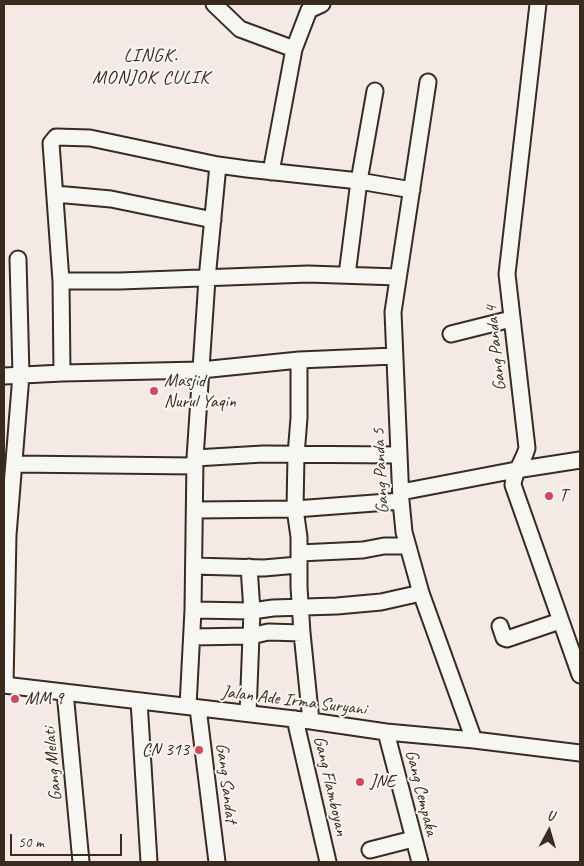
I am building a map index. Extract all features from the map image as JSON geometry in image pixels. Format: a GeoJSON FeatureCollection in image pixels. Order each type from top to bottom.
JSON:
{"type":"FeatureCollection","features":[{"type":"Feature","properties":{"kind":"street"},"geometry":{"type":"LineString","coordinates":[[214,4],[240,29],[294,49]]}},
{"type":"Feature","properties":{"kind":"street"},"geometry":{"type":"LineString","coordinates":[[271,172],[294,49],[309,10],[322,4]]}},
{"type":"Feature","properties":{"kind":"street","name":"Gang Panda 4"},"geometry":{"type":"LineString","coordinates":[[538,4],[507,274],[527,448],[516,470],[513,485],[580,675]]}},
{"type":"Feature","properties":{"kind":"street","name":"Gang Panda 5"},"geometry":{"type":"LineString","coordinates":[[428,82],[393,312],[401,497],[408,546],[421,593],[474,740]]}},
{"type":"Feature","properties":{"kind":"street"},"geometry":{"type":"LineString","coordinates":[[346,275],[374,91]]}},
{"type":"Feature","properties":{"kind":"street"},"geometry":{"type":"LineString","coordinates":[[62,373],[61,281],[51,143],[56,137],[90,138],[218,165],[359,181],[412,190]]}},
{"type":"Feature","properties":{"kind":"street","name":"Gang Sandat"},"geometry":{"type":"LineString","coordinates":[[217,862],[193,707],[192,637],[196,510],[195,462],[200,370],[218,165]]}},
{"type":"Feature","properties":{"kind":"street"},"geometry":{"type":"LineString","coordinates":[[56,194],[111,200],[213,220]]}},
{"type":"Feature","properties":{"kind":"street"},"geometry":{"type":"LineString","coordinates":[[4,685],[6,525],[14,464],[21,375],[18,260]]}},
{"type":"Feature","properties":{"kind":"street"},"geometry":{"type":"LineString","coordinates":[[61,281],[207,279],[299,274],[398,277]]}},
{"type":"Feature","properties":{"kind":"street"},"geometry":{"type":"LineString","coordinates":[[451,334],[511,319]]}},
{"type":"Feature","properties":{"kind":"street"},"geometry":{"type":"LineString","coordinates":[[4,376],[200,370],[299,360],[394,356]]}},
{"type":"Feature","properties":{"kind":"street","name":"Gang Flamboyan"},"geometry":{"type":"LineString","coordinates":[[299,360],[296,509],[302,633],[303,720],[328,862]]}},
{"type":"Feature","properties":{"kind":"street"},"geometry":{"type":"LineString","coordinates":[[14,464],[195,462],[263,454],[399,455]]}},
{"type":"Feature","properties":{"kind":"street"},"geometry":{"type":"LineString","coordinates":[[196,510],[296,509],[401,497],[516,470],[580,460]]}},
{"type":"Feature","properties":{"kind":"street"},"geometry":{"type":"LineString","coordinates":[[194,566],[249,568],[384,546],[408,546]]}},
{"type":"Feature","properties":{"kind":"street"},"geometry":{"type":"LineString","coordinates":[[248,713],[252,611],[249,568]]}},
{"type":"Feature","properties":{"kind":"street"},"geometry":{"type":"LineString","coordinates":[[194,610],[252,611],[273,608],[337,606],[381,602],[421,593]]}},
{"type":"Feature","properties":{"kind":"street"},"geometry":{"type":"LineString","coordinates":[[500,626],[504,638],[507,639],[560,621]]}},
{"type":"Feature","properties":{"kind":"street"},"geometry":{"type":"LineString","coordinates":[[192,637],[251,636],[268,632],[302,633]]}},
{"type":"Feature","properties":{"kind":"street","name":"Jalan Ade Irma Suryani"},"geometry":{"type":"LineString","coordinates":[[4,685],[248,713],[386,732],[474,740],[580,753]]}},
{"type":"Feature","properties":{"kind":"street","name":"Gang Melati"},"geometry":{"type":"LineString","coordinates":[[65,692],[81,862]]}},
{"type":"Feature","properties":{"kind":"street"},"geometry":{"type":"LineString","coordinates":[[139,700],[149,862]]}},
{"type":"Feature","properties":{"kind":"street","name":"Gang Cempaka"},"geometry":{"type":"LineString","coordinates":[[386,732],[412,839],[420,862]]}},
{"type":"Feature","properties":{"kind":"street"},"geometry":{"type":"LineString","coordinates":[[370,850],[412,839]]}},
{"type":"Feature","properties":{"kind":"place","name":"Masjid Nurul Yaqin"},"geometry":{"type":"Point","coordinates":[154,391]}},
{"type":"Feature","properties":{"kind":"place","name":"T"},"geometry":{"type":"Point","coordinates":[549,496]}},
{"type":"Feature","properties":{"kind":"place","name":"MM 9"},"geometry":{"type":"Point","coordinates":[15,699]}},
{"type":"Feature","properties":{"kind":"place","name":"CN 313"},"geometry":{"type":"Point","coordinates":[199,750]}},
{"type":"Feature","properties":{"kind":"place","name":"JNE"},"geometry":{"type":"Point","coordinates":[360,782]}},
{"type":"Feature","properties":{"kind":"district","name":"LINGK. MONJOK CULIK"},"geometry":{"type":"Point","coordinates":[151,67]}}]}
